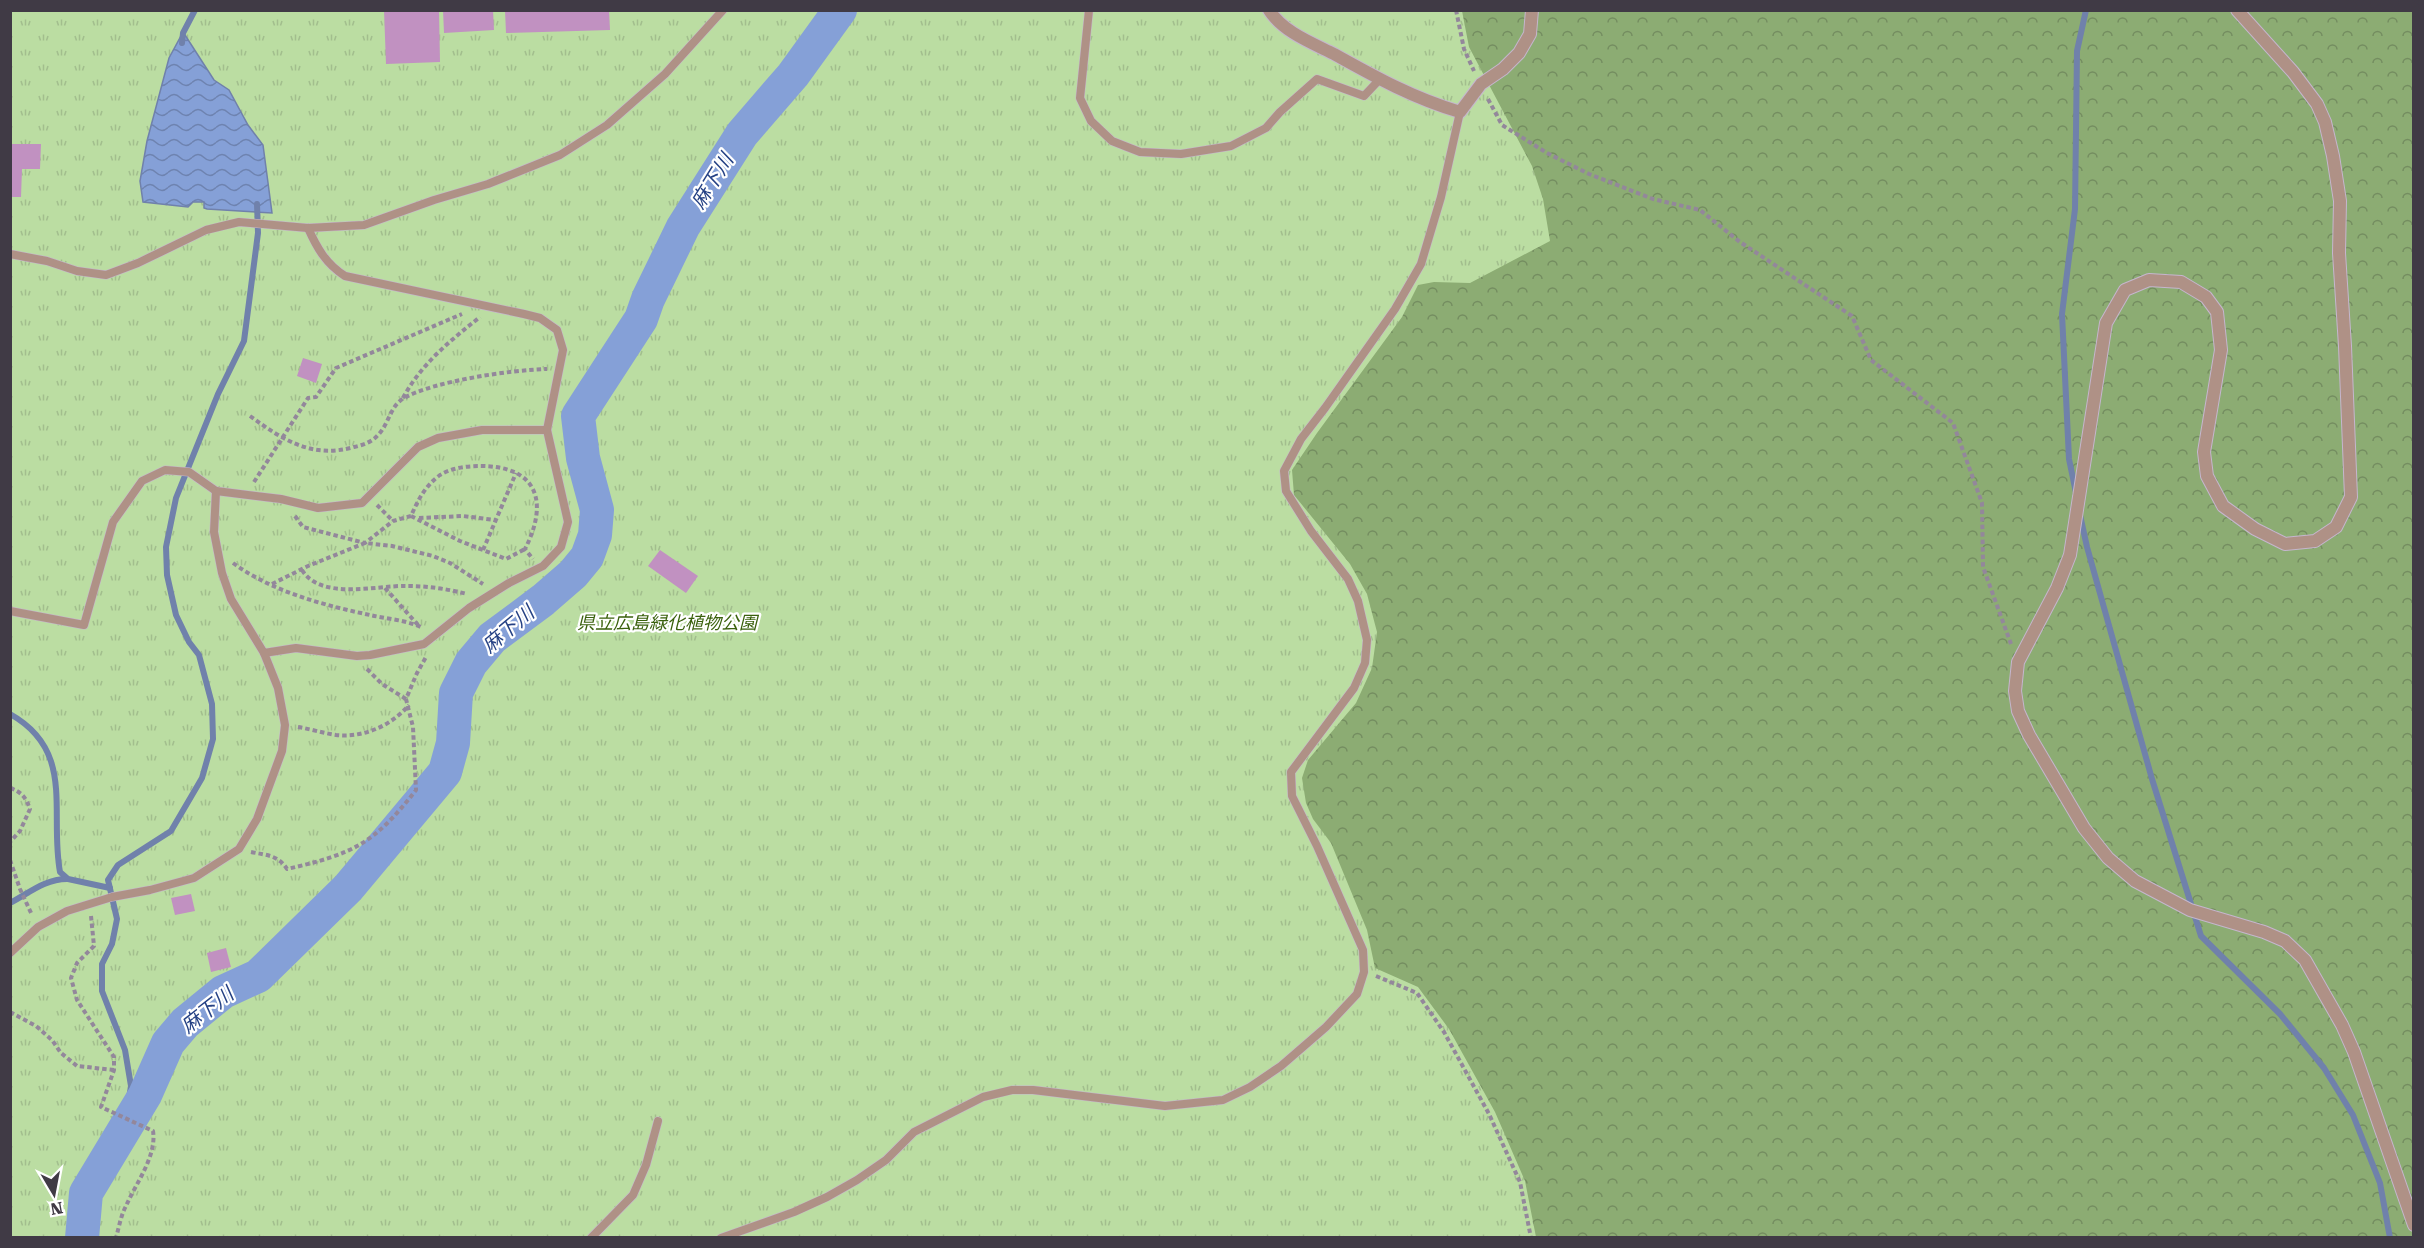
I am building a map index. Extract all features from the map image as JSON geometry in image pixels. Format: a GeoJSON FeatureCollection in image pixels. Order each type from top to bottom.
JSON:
{"type":"FeatureCollection","features":[{"type":"Feature","properties":{"kind":"street"},"geometry":{"type":"LineString","coordinates":[[1269,10],[1276,21],[1302,37],[1404,93],[1460,112],[1481,84],[1503,69],[1519,53],[1530,34],[1532,10]]}},
{"type":"Feature","properties":{"kind":"street"},"geometry":{"type":"LineString","coordinates":[[2237,10],[2293,72],[2317,104],[2325,122],[2340,201],[2339,253],[2346,357],[2351,497],[2336,527],[2315,541],[2284,544],[2254,529],[2223,506],[2207,476],[2204,452],[2221,350],[2217,312],[2206,297],[2181,282],[2149,280],[2125,290],[2106,323],[2070,555],[2057,588],[2018,662],[2015,691],[2018,711],[2029,735],[2084,828],[2108,858],[2135,881],[2190,910],[2264,932],[2284,941],[2305,960],[2327,996],[2354,1052],[2414,1225]]}},
{"type":"Feature","properties":{"kind":"lane"},"geometry":{"type":"LineString","coordinates":[[10,254],[47,261],[77,271],[106,275],[138,263],[206,230],[239,222],[308,228],[364,225],[488,184],[560,155],[607,125],[665,74],[723,10]]}},
{"type":"Feature","properties":{"kind":"lane"},"geometry":{"type":"LineString","coordinates":[[1089,10],[1080,98],[1091,121],[1112,141],[1140,152],[1181,154],[1230,146],[1266,128],[1280,112],[1317,80],[1364,96],[1380,79]]}},
{"type":"Feature","properties":{"kind":"lane"},"geometry":{"type":"LineString","coordinates":[[721,1238],[794,1212],[837,1192],[886,1161],[914,1132],[983,1097],[1011,1090],[1033,1090],[1165,1106],[1223,1100],[1250,1087],[1281,1066],[1326,1027],[1357,994],[1364,972],[1363,950],[1292,796],[1291,772],[1354,688],[1365,663],[1367,640],[1358,601],[1348,579],[1311,531],[1286,491],[1284,471],[1300,439],[1325,408],[1395,309],[1421,264],[1442,197],[1460,112]]}},
{"type":"Feature","properties":{"kind":"lane"},"geometry":{"type":"LineString","coordinates":[[264,653],[296,648],[357,656],[424,644],[491,594],[543,566],[561,547],[568,522],[548,430],[563,350],[557,330],[540,318],[345,276],[335,270],[318,250],[308,228]]}},
{"type":"Feature","properties":{"kind":"lane"},"geometry":{"type":"LineString","coordinates":[[10,611],[84,625],[113,522],[142,481],[165,470],[189,472],[216,491],[281,500],[318,508],[362,503],[418,447],[438,438],[482,430],[548,430]]}},
{"type":"Feature","properties":{"kind":"lane"},"geometry":{"type":"LineString","coordinates":[[10,953],[38,927],[67,911],[194,878],[239,849],[257,819],[282,751],[285,725],[278,688],[264,653],[231,600],[222,573],[214,532],[216,491]]}},
{"type":"Feature","properties":{"kind":"lane"},"geometry":{"type":"LineString","coordinates":[[591,1238],[633,1195],[646,1165],[658,1121]]}},
{"type":"Feature","properties":{"kind":"path"},"geometry":{"type":"LineString","coordinates":[[1456,10],[1464,49],[1502,125],[1546,153],[1589,174],[1653,199],[1701,210],[1740,242],[1852,316],[1871,360],[1953,423],[1982,503],[1983,567],[2018,662]]}},
{"type":"Feature","properties":{"kind":"path"},"geometry":{"type":"LineString","coordinates":[[250,416],[282,438],[306,449],[328,453],[366,444],[378,436],[394,407],[442,348],[489,306]]}},
{"type":"Feature","properties":{"kind":"path"},"geometry":{"type":"LineString","coordinates":[[255,480],[308,398],[316,397],[336,368],[489,306]]}},
{"type":"Feature","properties":{"kind":"path"},"geometry":{"type":"LineString","coordinates":[[403,398],[447,383],[559,369]]}},
{"type":"Feature","properties":{"kind":"path"},"geometry":{"type":"LineString","coordinates":[[270,584],[365,543],[393,521],[411,516],[506,559],[525,549],[536,527],[537,510],[530,483],[516,473],[490,466],[470,466],[441,474],[429,484],[418,499],[411,516]]}},
{"type":"Feature","properties":{"kind":"path"},"geometry":{"type":"LineString","coordinates":[[483,550],[516,473]]}},
{"type":"Feature","properties":{"kind":"path"},"geometry":{"type":"LineString","coordinates":[[368,497],[393,521]]}},
{"type":"Feature","properties":{"kind":"path"},"geometry":{"type":"LineString","coordinates":[[281,500],[303,527],[365,543],[392,546],[450,563],[481,582],[491,594]]}},
{"type":"Feature","properties":{"kind":"path"},"geometry":{"type":"LineString","coordinates":[[417,518],[463,516],[495,520]]}},
{"type":"Feature","properties":{"kind":"path"},"geometry":{"type":"LineString","coordinates":[[217,549],[244,570],[270,584],[327,605],[418,625],[437,634],[406,699]]}},
{"type":"Feature","properties":{"kind":"path"},"geometry":{"type":"LineString","coordinates":[[525,549],[530,557],[543,566]]}},
{"type":"Feature","properties":{"kind":"path"},"geometry":{"type":"LineString","coordinates":[[302,570],[315,582],[327,587],[354,589],[434,587],[468,594],[482,600]]}},
{"type":"Feature","properties":{"kind":"path"},"geometry":{"type":"LineString","coordinates":[[385,588],[418,625]]}},
{"type":"Feature","properties":{"kind":"path"},"geometry":{"type":"LineString","coordinates":[[239,849],[272,855],[287,869],[327,860],[373,837],[388,825],[416,790],[413,727],[406,699],[382,684],[357,656]]}},
{"type":"Feature","properties":{"kind":"path"},"geometry":{"type":"LineString","coordinates":[[285,725],[338,735],[361,733],[380,728],[401,714],[408,705]]}},
{"type":"Feature","properties":{"kind":"path"},"geometry":{"type":"LineString","coordinates":[[10,788],[19,791],[27,800],[30,809],[20,831],[10,842]]}},
{"type":"Feature","properties":{"kind":"path"},"geometry":{"type":"LineString","coordinates":[[10,860],[20,890],[38,927]]}},
{"type":"Feature","properties":{"kind":"path"},"geometry":{"type":"LineString","coordinates":[[90,904],[94,946],[77,963],[71,978],[77,1000],[90,1024],[114,1057],[114,1070],[101,1107],[153,1131],[155,1140],[135,1189],[125,1206],[116,1238]]}},
{"type":"Feature","properties":{"kind":"path"},"geometry":{"type":"LineString","coordinates":[[1364,972],[1417,993],[1444,1032],[1490,1114],[1520,1182],[1531,1238]]}},
{"type":"Feature","properties":{"kind":"path"},"geometry":{"type":"LineString","coordinates":[[10,1012],[36,1026],[52,1040],[61,1053],[77,1065],[114,1070]]}},
{"type":"Feature","properties":{"kind":"green space","name":"県立広島緑化植物公園"},"geometry":{"type":"Polygon","coordinates":[[[10,11],[1462,11],[1469,47],[1532,166],[1543,199],[1550,241],[1470,283],[1434,282],[1418,285],[1402,317],[1292,470],[1294,495],[1350,564],[1367,594],[1377,632],[1372,668],[1356,703],[1308,760],[1302,778],[1306,803],[1313,819],[1331,843],[1367,930],[1375,968],[1418,987],[1449,1029],[1495,1112],[1525,1181],[1536,1237],[11,1237],[10,11]]]}},
{"type":"Feature","properties":{"kind":"green space"},"geometry":{"type":"Polygon","coordinates":[[[592,11],[2413,11],[2413,1237],[11,1237],[10,639],[592,11]]]}},
{"type":"Feature","properties":{"kind":"water"},"geometry":{"type":"Polygon","coordinates":[[[185,35],[214,80],[229,90],[248,125],[263,145],[272,213],[207,209],[204,208],[204,202],[193,202],[188,207],[143,202],[140,181],[147,141],[169,58],[181,36],[185,35]]]}},
{"type":"Feature","properties":{"kind":"building"},"geometry":{"type":"Polygon","coordinates":[[[384,10],[439,10],[440,62],[386,64],[384,10]]]}},
{"type":"Feature","properties":{"kind":"building"},"geometry":{"type":"Polygon","coordinates":[[[443,10],[493,10],[494,30],[444,33],[443,10]]]}},
{"type":"Feature","properties":{"kind":"building"},"geometry":{"type":"Polygon","coordinates":[[[505,10],[609,10],[610,30],[506,33],[505,10]]]}},
{"type":"Feature","properties":{"kind":"building"},"geometry":{"type":"Polygon","coordinates":[[[10,144],[41,144],[40,169],[22,169],[21,197],[10,197],[10,144]]]}},
{"type":"Feature","properties":{"kind":"building"},"geometry":{"type":"Polygon","coordinates":[[[303,358],[322,364],[316,383],[297,376],[303,358]]]}},
{"type":"Feature","properties":{"kind":"building"},"geometry":{"type":"Polygon","coordinates":[[[660,550],[698,576],[686,593],[648,566],[660,550]]]}},
{"type":"Feature","properties":{"kind":"building"},"geometry":{"type":"Polygon","coordinates":[[[191,894],[195,911],[175,915],[171,898],[191,894]]]}},
{"type":"Feature","properties":{"kind":"building"},"geometry":{"type":"Polygon","coordinates":[[[226,948],[231,967],[211,972],[207,953],[226,948]]]}},
{"type":"Feature","properties":{"kind":"waterway"},"geometry":{"type":"LineString","coordinates":[[182,43],[183,33],[195,10]]}},
{"type":"Feature","properties":{"kind":"waterway","name":"麻下川"},"geometry":{"type":"LineString","coordinates":[[82,1238],[86,1193],[145,1095],[168,1043],[185,1023],[223,992],[258,976],[348,888],[445,772],[453,743],[456,693],[471,663],[492,638],[543,600],[573,574],[587,557],[595,535],[597,510],[583,458],[578,416],[641,319],[648,299],[683,227],[742,134],[793,75],[840,10]]}},
{"type":"Feature","properties":{"kind":"waterway"},"geometry":{"type":"LineString","coordinates":[[2076,493],[2069,459],[2062,314],[2075,209],[2077,51],[2086,10]]}},
{"type":"Feature","properties":{"kind":"waterway"},"geometry":{"type":"LineString","coordinates":[[124,1130],[131,1086],[125,1050],[102,991],[102,964],[112,944],[117,919],[108,880],[118,865],[171,831],[202,778],[213,739],[212,704],[199,655],[189,642],[176,615],[167,575],[166,547],[176,498],[218,394],[244,341],[258,233],[257,204]]}},
{"type":"Feature","properties":{"kind":"waterway"},"geometry":{"type":"LineString","coordinates":[[2080,515],[2152,779],[2201,936],[2280,1014],[2324,1068],[2353,1115],[2380,1183],[2390,1238]]}},
{"type":"Feature","properties":{"kind":"waterway"},"geometry":{"type":"LineString","coordinates":[[10,714],[31,729],[44,746],[52,764],[56,784],[57,850],[60,872],[68,879],[110,888]]}},
{"type":"Feature","properties":{"kind":"waterway"},"geometry":{"type":"LineString","coordinates":[[10,903],[51,881],[67,879]]}}]}
